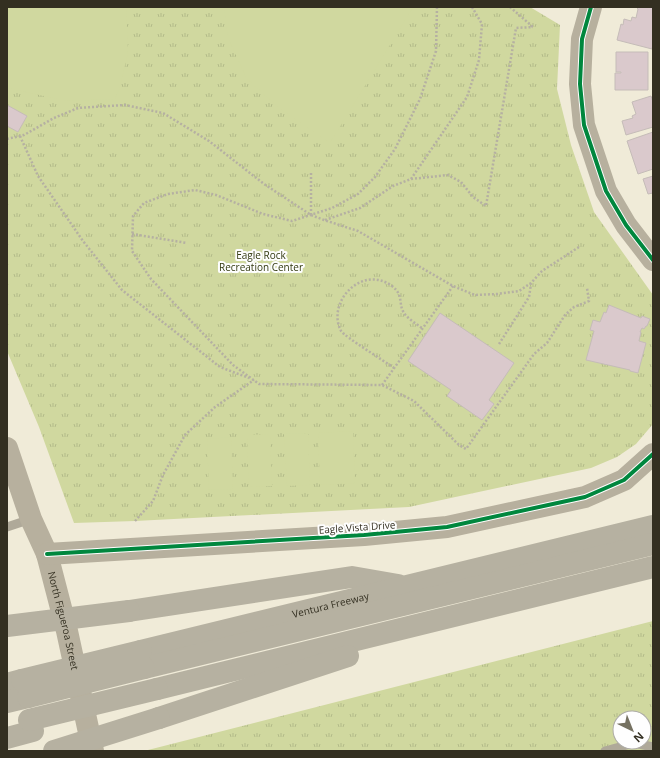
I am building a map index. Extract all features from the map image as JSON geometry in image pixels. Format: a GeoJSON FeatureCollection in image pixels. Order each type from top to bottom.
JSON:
{"type":"FeatureCollection","features":[{"type":"Feature","properties":{"kind":"highway","name":"Ventura Freeway"},"geometry":{"type":"LineString","coordinates":[[7,702],[19,687],[142,660],[407,587],[653,526]]}},
{"type":"Feature","properties":{"kind":"highway"},"geometry":{"type":"LineString","coordinates":[[142,660],[653,544]]}},
{"type":"Feature","properties":{"kind":"highway"},"geometry":{"type":"LineString","coordinates":[[54,751],[158,703],[653,567]]}},
{"type":"Feature","properties":{"kind":"highway"},"geometry":{"type":"LineString","coordinates":[[7,626],[129,611],[352,577],[407,587]]}},
{"type":"Feature","properties":{"kind":"highway"},"geometry":{"type":"LineString","coordinates":[[7,725],[31,726],[158,703],[653,582]]}},
{"type":"Feature","properties":{"kind":"highway"},"geometry":{"type":"LineString","coordinates":[[7,738],[31,726]]}},
{"type":"Feature","properties":{"kind":"street"},"geometry":{"type":"LineString","coordinates":[[591,7],[582,39],[580,69],[584,125],[606,191],[626,225],[653,260]]}},
{"type":"Feature","properties":{"kind":"street","name":"North Figueroa Street"},"geometry":{"type":"LineString","coordinates":[[7,448],[31,519],[47,554],[67,631],[93,751]]}},
{"type":"Feature","properties":{"kind":"street","name":"Eagle Vista Drive"},"geometry":{"type":"LineString","coordinates":[[47,554],[364,535],[447,527],[585,497],[624,480],[653,454]]}},
{"type":"Feature","properties":{"kind":"lane"},"geometry":{"type":"LineString","coordinates":[[7,527],[31,519]]}},
{"type":"Feature","properties":{"kind":"lane"},"geometry":{"type":"LineString","coordinates":[[605,751],[634,743],[653,747]]}},
{"type":"Feature","properties":{"kind":"path"},"geometry":{"type":"LineString","coordinates":[[437,7],[436,51],[420,99],[396,149],[375,177],[358,194],[332,208],[292,221],[263,214],[216,195],[195,190],[168,194],[144,203],[133,216],[132,251],[151,279],[233,365],[259,384],[382,385],[414,401],[459,445],[466,448],[534,354],[547,343],[565,315],[574,307],[589,301],[587,288]]}},
{"type":"Feature","properties":{"kind":"path"},"geometry":{"type":"LineString","coordinates":[[411,179],[467,97],[479,60],[482,24],[472,7]]}},
{"type":"Feature","properties":{"kind":"path"},"geometry":{"type":"LineString","coordinates":[[324,220],[360,208],[393,186],[411,179],[448,175],[461,182],[473,197],[486,206],[516,28],[533,27],[510,7]]}},
{"type":"Feature","properties":{"kind":"path"},"geometry":{"type":"LineString","coordinates":[[7,139],[24,135],[54,118],[78,108],[126,105],[163,114],[209,141],[264,184],[311,215],[358,231],[453,286],[475,295],[518,291],[531,283],[542,271],[579,247]]}},
{"type":"Feature","properties":{"kind":"path"},"geometry":{"type":"LineString","coordinates":[[20,136],[38,176],[83,241],[122,290],[220,367],[254,380]]}},
{"type":"Feature","properties":{"kind":"path"},"geometry":{"type":"LineString","coordinates":[[311,173],[311,215]]}},
{"type":"Feature","properties":{"kind":"path"},"geometry":{"type":"LineString","coordinates":[[132,234],[187,243]]}},
{"type":"Feature","properties":{"kind":"path"},"geometry":{"type":"LineString","coordinates":[[394,368],[342,333],[338,322],[340,302],[353,286],[362,280],[379,279],[392,286],[400,295],[403,312],[423,328]]}},
{"type":"Feature","properties":{"kind":"path"},"geometry":{"type":"LineString","coordinates":[[499,344],[529,298],[531,283]]}},
{"type":"Feature","properties":{"kind":"path"},"geometry":{"type":"LineString","coordinates":[[382,385],[453,286]]}},
{"type":"Feature","properties":{"kind":"path"},"geometry":{"type":"LineString","coordinates":[[135,521],[153,501],[163,475],[185,435],[215,407],[254,380]]}},
{"type":"Feature","properties":{"kind":"green space","name":"Eagle Rock Recreation Center"},"geometry":{"type":"Polygon","coordinates":[[[7,7],[530,7],[560,25],[557,89],[571,145],[594,212],[653,295],[653,424],[636,444],[617,457],[591,468],[409,507],[74,523],[39,427],[7,351],[7,7]]]}},
{"type":"Feature","properties":{"kind":"green space"},"geometry":{"type":"Polygon","coordinates":[[[7,7],[126,7],[128,52],[120,87],[115,99],[67,101],[7,88],[7,7]]]}},
{"type":"Feature","properties":{"kind":"green space"},"geometry":{"type":"Polygon","coordinates":[[[224,7],[413,7],[330,143],[278,107],[247,79],[228,38],[224,7]]]}},
{"type":"Feature","properties":{"kind":"green space"},"geometry":{"type":"Polygon","coordinates":[[[353,431],[355,483],[320,485],[318,433],[353,431]]]}},
{"type":"Feature","properties":{"kind":"green space"},"geometry":{"type":"Polygon","coordinates":[[[308,433],[310,485],[287,486],[284,434],[308,433]]]}},
{"type":"Feature","properties":{"kind":"green space"},"geometry":{"type":"Polygon","coordinates":[[[270,434],[272,486],[249,487],[247,435],[270,434]]]}},
{"type":"Feature","properties":{"kind":"green space"},"geometry":{"type":"Polygon","coordinates":[[[231,437],[233,489],[209,490],[207,439],[231,437]]]}},
{"type":"Feature","properties":{"kind":"green space"},"geometry":{"type":"Polygon","coordinates":[[[653,621],[653,751],[144,751],[653,621]]]}},
{"type":"Feature","properties":{"kind":"building"},"geometry":{"type":"Polygon","coordinates":[[[636,7],[653,7],[652,49],[617,40],[621,24],[623,25],[624,19],[631,21],[632,17],[636,18],[638,9],[636,7]]]}},
{"type":"Feature","properties":{"kind":"building"},"geometry":{"type":"Polygon","coordinates":[[[616,52],[648,52],[648,90],[615,90],[615,73],[621,73],[616,72],[616,52]]]}},
{"type":"Feature","properties":{"kind":"building"},"geometry":{"type":"Polygon","coordinates":[[[651,96],[653,102],[653,127],[626,135],[622,121],[633,118],[632,116],[636,114],[632,102],[651,96]]]}},
{"type":"Feature","properties":{"kind":"building"},"geometry":{"type":"Polygon","coordinates":[[[7,105],[27,116],[18,132],[7,126],[7,105]]]}},
{"type":"Feature","properties":{"kind":"building"},"geometry":{"type":"Polygon","coordinates":[[[653,132],[653,169],[638,174],[627,141],[653,132]]]}},
{"type":"Feature","properties":{"kind":"building"},"geometry":{"type":"Polygon","coordinates":[[[653,176],[653,193],[648,194],[643,179],[653,176]]]}},
{"type":"Feature","properties":{"kind":"building"},"geometry":{"type":"Polygon","coordinates":[[[609,305],[641,318],[642,316],[650,319],[647,326],[644,329],[642,328],[640,332],[639,341],[646,343],[638,373],[586,360],[594,331],[590,330],[593,320],[600,322],[609,305]]]}},
{"type":"Feature","properties":{"kind":"building"},"geometry":{"type":"Polygon","coordinates":[[[440,313],[514,363],[489,400],[494,404],[482,420],[447,396],[451,390],[408,361],[440,313]]]}},
{"type":"Feature","properties":{"kind":"cycle path"},"geometry":{"type":"LineString","coordinates":[[591,7],[582,39],[580,84],[584,125],[606,191],[626,225],[653,260]]}},
{"type":"Feature","properties":{"kind":"cycle path"},"geometry":{"type":"LineString","coordinates":[[47,554],[364,535],[447,527],[585,497],[624,480],[653,454]]}}]}
